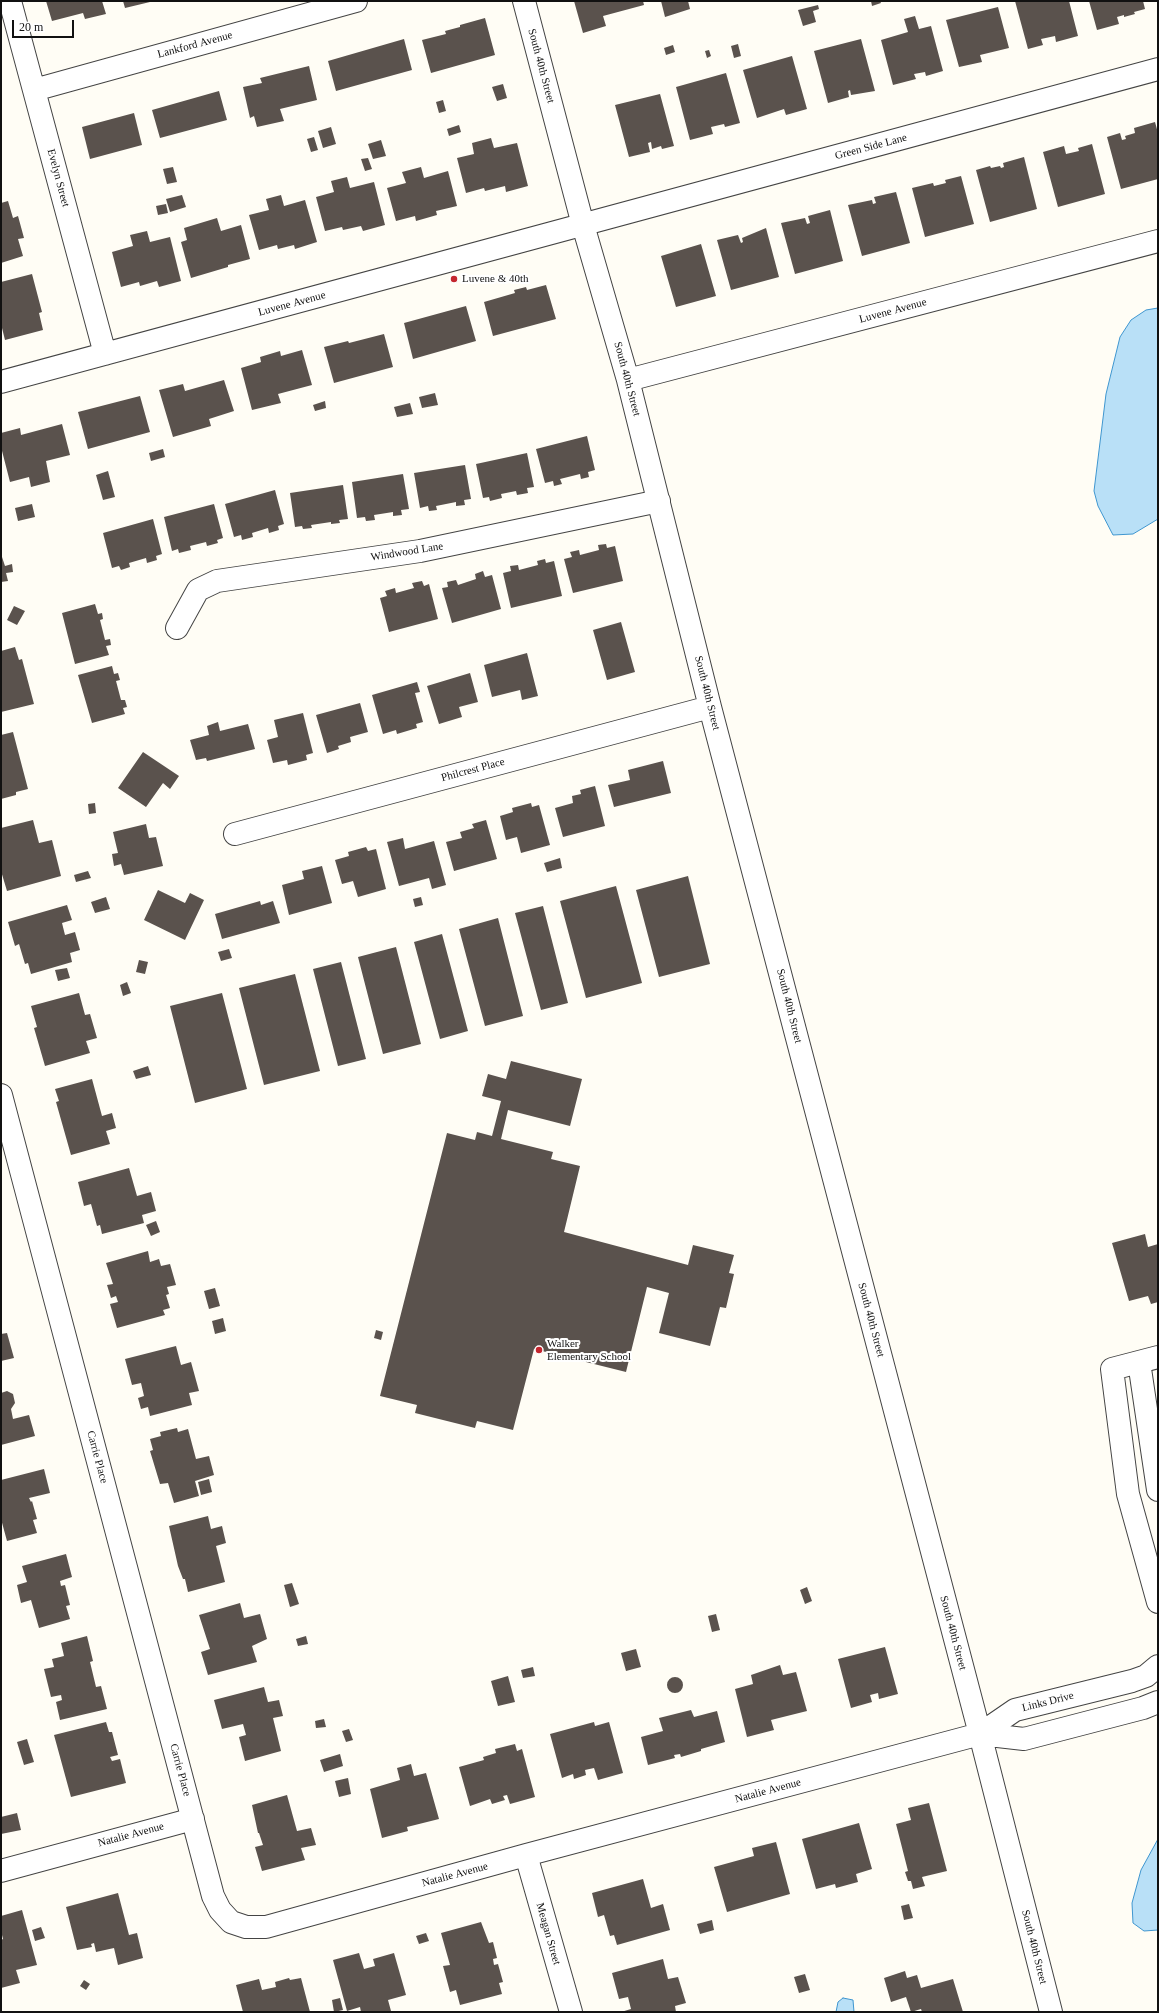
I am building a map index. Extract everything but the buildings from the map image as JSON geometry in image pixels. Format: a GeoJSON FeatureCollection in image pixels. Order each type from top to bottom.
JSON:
{"type":"FeatureCollection","features":[{"type":"Feature","properties":{"kind":"street","name":"Evelyn Street"},"geometry":{"type":"LineString","coordinates":[[10,1],[106,354]]}},
{"type":"Feature","properties":{"kind":"street","name":"Lankford Avenue"},"geometry":{"type":"LineString","coordinates":[[34,90],[356,1]]}},
{"type":"Feature","properties":{"kind":"street","name":"South 40th Street"},"geometry":{"type":"LineString","coordinates":[[524,1],[583,225],[628,380],[710,707],[980,1734],[1051,2012]]}},
{"type":"Feature","properties":{"kind":"street","name":"Green Side Lane"},"geometry":{"type":"LineString","coordinates":[[583,225],[1158,69]]}},
{"type":"Feature","properties":{"kind":"street","name":"Luvene Avenue"},"geometry":{"type":"LineString","coordinates":[[1,382],[583,225]]}},
{"type":"Feature","properties":{"kind":"street","name":"Luvene Avenue"},"geometry":{"type":"LineString","coordinates":[[628,380],[1158,241]]}},
{"type":"Feature","properties":{"kind":"street","name":"Windwood Lane"},"geometry":{"type":"LineString","coordinates":[[178,628],[198,590],[217,581],[420,551],[659,501]]}},
{"type":"Feature","properties":{"kind":"street","name":"Philcrest Place"},"geometry":{"type":"LineString","coordinates":[[235,834],[710,707]]}},
{"type":"Feature","properties":{"kind":"street","name":"Carrie Place"},"geometry":{"type":"LineString","coordinates":[[1,1095],[193,1818]]}},
{"type":"Feature","properties":{"kind":"street"},"geometry":{"type":"LineString","coordinates":[[1158,1490],[1149,1360],[1112,1369],[1128,1494],[1158,1602]]}},
{"type":"Feature","properties":{"kind":"street","name":"Links Drive"},"geometry":{"type":"LineString","coordinates":[[980,1734],[1015,1710],[1132,1681],[1146,1676],[1158,1666]]}},
{"type":"Feature","properties":{"kind":"street"},"geometry":{"type":"LineString","coordinates":[[980,1734],[1024,1740],[1143,1708],[1158,1702]]}},
{"type":"Feature","properties":{"kind":"street","name":"Natalie Avenue"},"geometry":{"type":"LineString","coordinates":[[1,1871],[193,1818],[213,1896],[220,1910],[231,1922],[246,1927],[266,1927],[526,1855],[980,1734]]}},
{"type":"Feature","properties":{"kind":"street","name":"Meagan Street"},"geometry":{"type":"LineString","coordinates":[[526,1855],[571,2012]]}},
{"type":"Feature","properties":{"kind":"water"},"geometry":{"type":"Polygon","coordinates":[[[1158,308],[1158,519],[1133,534],[1113,535],[1098,506],[1094,491],[1106,394],[1120,337],[1131,320],[1146,310],[1158,308]]]}},
{"type":"Feature","properties":{"kind":"water"},"geometry":{"type":"Polygon","coordinates":[[[1158,1839],[1158,1930],[1144,1931],[1133,1923],[1132,1903],[1141,1870],[1158,1839]]]}},
{"type":"Feature","properties":{"kind":"water"},"geometry":{"type":"Polygon","coordinates":[[[843,1998],[853,2000],[854,2012],[836,2012],[838,2002],[843,1998]]]}},
{"type":"Feature","properties":{"kind":"place","name":"Luvene & 40th"},"geometry":{"type":"Point","coordinates":[454,279]}},
{"type":"Feature","properties":{"kind":"place","name":"Walker Elementary School"},"geometry":{"type":"Point","coordinates":[539,1350]}}]}
